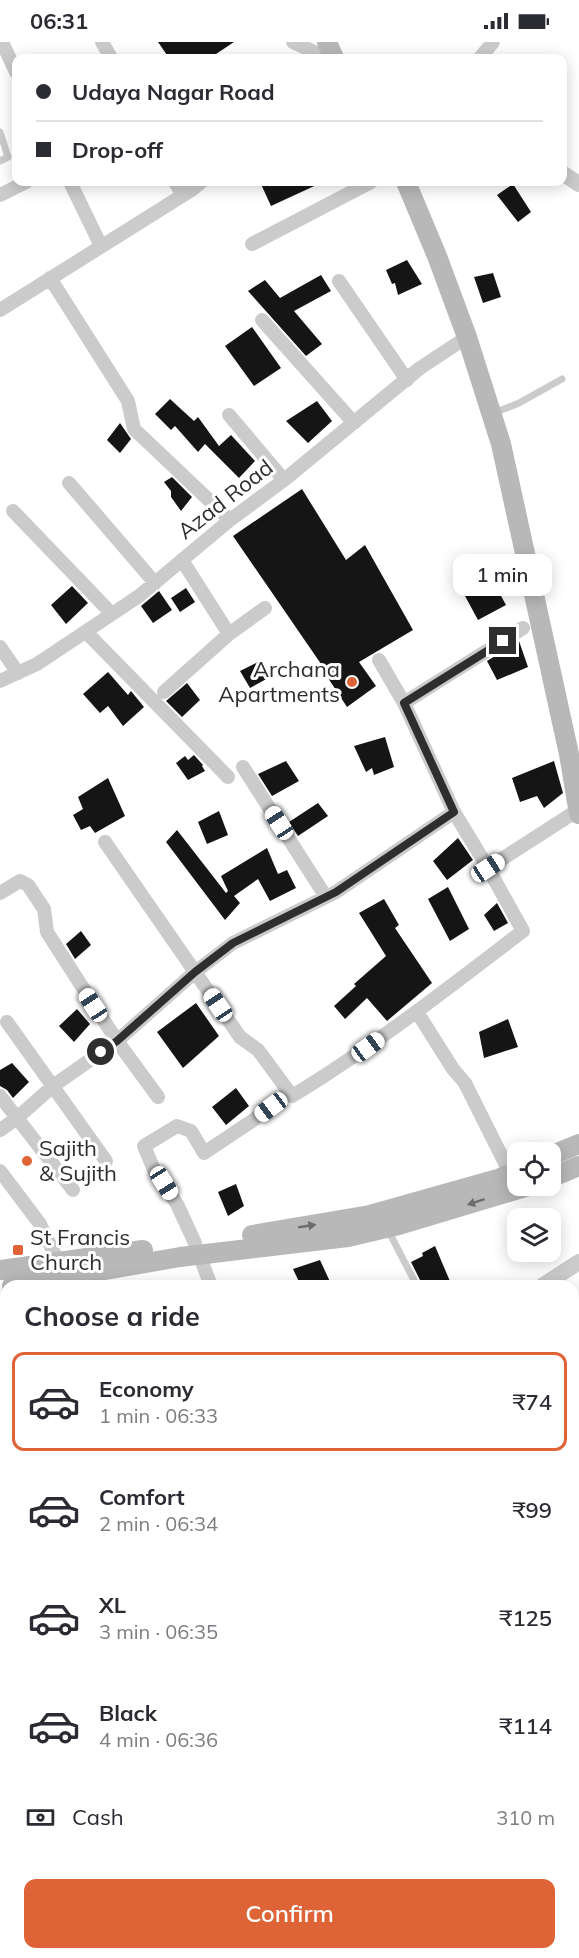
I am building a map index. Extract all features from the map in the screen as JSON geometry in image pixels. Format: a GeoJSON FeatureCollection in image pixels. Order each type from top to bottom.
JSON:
{"type":"FeatureCollection","features":[{"type":"Feature","properties":{"kind":"main road"},"geometry":{"type":"LineString","coordinates":[[408,186],[467,337],[501,444],[574,751],[578,812]]}},
{"type":"Feature","properties":{"kind":"main road"},"geometry":{"type":"LineString","coordinates":[[561,1151],[579,1144]]}},
{"type":"Feature","properties":{"kind":"main road"},"geometry":{"type":"LineString","coordinates":[[561,1173],[579,1166]]}},
{"type":"Feature","properties":{"kind":"main road"},"geometry":{"type":"LineString","coordinates":[[38,1280],[370,1215],[507,1175]]}},
{"type":"Feature","properties":{"kind":"main road"},"geometry":{"type":"LineString","coordinates":[[197,1249],[348,1237],[507,1192]]}},
{"type":"Feature","properties":{"kind":"main road"},"geometry":{"type":"LineString","coordinates":[[0,1270],[59,1275]]}},
{"type":"Feature","properties":{"kind":"street"},"geometry":{"type":"LineString","coordinates":[[2,42],[12,63]]}},
{"type":"Feature","properties":{"kind":"street"},"geometry":{"type":"LineString","coordinates":[[293,42],[318,54]]}},
{"type":"Feature","properties":{"kind":"street"},"geometry":{"type":"LineString","coordinates":[[483,54],[493,42]]}},
{"type":"Feature","properties":{"kind":"street"},"geometry":{"type":"LineString","coordinates":[[0,195],[18,186]]}},
{"type":"Feature","properties":{"kind":"street"},"geometry":{"type":"LineString","coordinates":[[72,186],[101,246]]}},
{"type":"Feature","properties":{"kind":"street"},"geometry":{"type":"LineString","coordinates":[[177,186],[183,195]]}},
{"type":"Feature","properties":{"kind":"street"},"geometry":{"type":"LineString","coordinates":[[0,310],[195,186]]}},
{"type":"Feature","properties":{"kind":"street"},"geometry":{"type":"LineString","coordinates":[[252,244],[363,186]]}},
{"type":"Feature","properties":{"kind":"street"},"geometry":{"type":"LineString","coordinates":[[50,278],[128,401],[134,429],[230,520]]}},
{"type":"Feature","properties":{"kind":"street"},"geometry":{"type":"LineString","coordinates":[[339,281],[407,380]]}},
{"type":"Feature","properties":{"kind":"street"},"geometry":{"type":"LineString","coordinates":[[262,320],[354,423]]}},
{"type":"Feature","properties":{"kind":"street","name":"Azad Road"},"geometry":{"type":"LineString","coordinates":[[0,681],[37,664],[155,583],[230,520],[284,480],[407,380],[467,337]]}},
{"type":"Feature","properties":{"kind":"street"},"geometry":{"type":"LineString","coordinates":[[230,415],[284,480]]}},
{"type":"Feature","properties":{"kind":"street"},"geometry":{"type":"LineString","coordinates":[[69,483],[155,583]]}},
{"type":"Feature","properties":{"kind":"street"},"geometry":{"type":"LineString","coordinates":[[13,511],[112,614]]}},
{"type":"Feature","properties":{"kind":"street"},"geometry":{"type":"LineString","coordinates":[[182,560],[229,634]]}},
{"type":"Feature","properties":{"kind":"street"},"geometry":{"type":"LineString","coordinates":[[164,692],[229,634],[264,608]]}},
{"type":"Feature","properties":{"kind":"street"},"geometry":{"type":"LineString","coordinates":[[404,703],[523,628]]}},
{"type":"Feature","properties":{"kind":"street"},"geometry":{"type":"LineString","coordinates":[[86,632],[228,777]]}},
{"type":"Feature","properties":{"kind":"street"},"geometry":{"type":"LineString","coordinates":[[0,647],[18,673]]}},
{"type":"Feature","properties":{"kind":"street"},"geometry":{"type":"LineString","coordinates":[[105,842],[240,1038],[258,1050],[291,1096],[335,1070],[417,1012],[524,931],[454,812],[404,703],[379,660]]}},
{"type":"Feature","properties":{"kind":"street"},"geometry":{"type":"LineString","coordinates":[[243,767],[326,897]]}},
{"type":"Feature","properties":{"kind":"street"},"geometry":{"type":"LineString","coordinates":[[0,1130],[53,1086],[117,1041],[195,972],[233,943],[326,897],[454,812]]}},
{"type":"Feature","properties":{"kind":"street"},"geometry":{"type":"LineString","coordinates":[[488,868],[578,812]]}},
{"type":"Feature","properties":{"kind":"street"},"geometry":{"type":"LineString","coordinates":[[0,893],[20,882],[28,885],[44,909],[47,932],[117,1041],[158,1097]]}},
{"type":"Feature","properties":{"kind":"street"},"geometry":{"type":"LineString","coordinates":[[417,1012],[453,1069],[465,1083],[507,1159]]}},
{"type":"Feature","properties":{"kind":"street"},"geometry":{"type":"LineString","coordinates":[[8,1022],[106,1161]]}},
{"type":"Feature","properties":{"kind":"street"},"geometry":{"type":"LineString","coordinates":[[209,1280],[177,1204],[155,1172],[144,1146],[177,1126],[191,1131],[204,1153],[289,1093]]}},
{"type":"Feature","properties":{"kind":"street"},"geometry":{"type":"LineString","coordinates":[[0,1096],[73,1190]]}},
{"type":"Feature","properties":{"kind":"street"},"geometry":{"type":"LineString","coordinates":[[0,1172],[40,1224],[59,1275]]}},
{"type":"Feature","properties":{"kind":"street"},"geometry":{"type":"LineString","coordinates":[[551,1280],[579,1262]]}},
{"type":"Feature","properties":{"kind":"lane"},"geometry":{"type":"LineString","coordinates":[[0,132],[8,157],[0,161]]}},
{"type":"Feature","properties":{"kind":"lane"},"geometry":{"type":"LineString","coordinates":[[491,414],[519,403],[562,379]]}},
{"type":"Feature","properties":{"kind":"lane"},"geometry":{"type":"LineString","coordinates":[[387,1227],[414,1280]]}},
{"type":"Feature","properties":{"kind":"building"},"geometry":{"type":"Polygon","coordinates":[[[158,42],[234,42],[216,54],[166,54],[158,42]]]}},
{"type":"Feature","properties":{"kind":"building"},"geometry":{"type":"Polygon","coordinates":[[[262,186],[314,186],[271,206],[262,186]]]}},
{"type":"Feature","properties":{"kind":"building"},"geometry":{"type":"Polygon","coordinates":[[[510,186],[514,186],[531,212],[518,222],[497,195],[510,186]]]}},
{"type":"Feature","properties":{"kind":"building"},"geometry":{"type":"Polygon","coordinates":[[[407,260],[422,284],[398,295],[395,283],[392,284],[386,270],[407,260]]]}},
{"type":"Feature","properties":{"kind":"building"},"geometry":{"type":"Polygon","coordinates":[[[493,273],[501,297],[483,303],[474,277],[493,273]]]}},
{"type":"Feature","properties":{"kind":"building"},"geometry":{"type":"Polygon","coordinates":[[[321,275],[331,291],[294,311],[322,344],[306,356],[248,291],[265,280],[280,298],[321,275]]]}},
{"type":"Feature","properties":{"kind":"building"},"geometry":{"type":"Polygon","coordinates":[[[252,327],[281,368],[254,386],[225,346],[252,327]]]}},
{"type":"Feature","properties":{"kind":"building"},"geometry":{"type":"Polygon","coordinates":[[[170,399],[194,421],[198,417],[219,446],[231,435],[255,461],[239,478],[205,444],[198,452],[175,426],[171,430],[155,414],[170,399]]]}},
{"type":"Feature","properties":{"kind":"building"},"geometry":{"type":"Polygon","coordinates":[[[317,401],[332,421],[308,443],[286,421],[317,401]]]}},
{"type":"Feature","properties":{"kind":"building"},"geometry":{"type":"Polygon","coordinates":[[[120,423],[131,439],[120,453],[107,440],[120,423]]]}},
{"type":"Feature","properties":{"kind":"building"},"geometry":{"type":"Polygon","coordinates":[[[172,477],[192,497],[181,511],[164,482],[172,477]]]}},
{"type":"Feature","properties":{"kind":"building"},"geometry":{"type":"Polygon","coordinates":[[[302,489],[346,560],[365,545],[413,630],[359,662],[376,686],[347,707],[328,678],[330,677],[233,536],[302,489]]]}},
{"type":"Feature","properties":{"kind":"building"},"geometry":{"type":"Polygon","coordinates":[[[494,583],[506,605],[478,620],[465,596],[494,583]]]}},
{"type":"Feature","properties":{"kind":"building"},"geometry":{"type":"Polygon","coordinates":[[[72,586],[88,603],[66,624],[51,605],[72,586]]]}},
{"type":"Feature","properties":{"kind":"building"},"geometry":{"type":"Polygon","coordinates":[[[186,588],[195,602],[180,612],[171,598],[186,588]]]}},
{"type":"Feature","properties":{"kind":"building"},"geometry":{"type":"Polygon","coordinates":[[[159,591],[172,610],[153,623],[141,606],[159,591]]]}},
{"type":"Feature","properties":{"kind":"building"},"geometry":{"type":"Polygon","coordinates":[[[519,641],[528,667],[497,680],[487,661],[519,641]]]}},
{"type":"Feature","properties":{"kind":"building"},"geometry":{"type":"Polygon","coordinates":[[[262,660],[272,676],[250,688],[240,671],[262,660]]]}},
{"type":"Feature","properties":{"kind":"building"},"geometry":{"type":"Polygon","coordinates":[[[108,672],[128,695],[131,691],[144,707],[123,726],[108,706],[100,713],[83,694],[108,672]]]}},
{"type":"Feature","properties":{"kind":"building"},"geometry":{"type":"Polygon","coordinates":[[[187,683],[200,700],[182,717],[166,701],[187,683]]]}},
{"type":"Feature","properties":{"kind":"building"},"geometry":{"type":"Polygon","coordinates":[[[385,737],[394,767],[374,775],[372,768],[366,772],[354,746],[385,737]]]}},
{"type":"Feature","properties":{"kind":"building"},"geometry":{"type":"Polygon","coordinates":[[[194,755],[205,771],[188,780],[176,763],[185,756],[188,760],[194,755]]]}},
{"type":"Feature","properties":{"kind":"building"},"geometry":{"type":"Polygon","coordinates":[[[286,761],[299,781],[272,796],[258,774],[286,761]]]}},
{"type":"Feature","properties":{"kind":"building"},"geometry":{"type":"Polygon","coordinates":[[[554,761],[563,793],[544,808],[537,796],[520,802],[512,778],[554,761]]]}},
{"type":"Feature","properties":{"kind":"building"},"geometry":{"type":"Polygon","coordinates":[[[108,778],[125,816],[95,833],[90,826],[81,830],[73,815],[83,809],[78,797],[108,778]]]}},
{"type":"Feature","properties":{"kind":"building"},"geometry":{"type":"Polygon","coordinates":[[[318,803],[328,816],[298,836],[289,822],[318,803]]]}},
{"type":"Feature","properties":{"kind":"building"},"geometry":{"type":"Polygon","coordinates":[[[219,811],[228,835],[207,844],[198,822],[219,811]]]}},
{"type":"Feature","properties":{"kind":"building"},"geometry":{"type":"Polygon","coordinates":[[[177,830],[226,893],[228,891],[221,876],[267,848],[278,874],[287,870],[296,888],[270,901],[258,879],[234,896],[240,903],[225,920],[166,842],[177,830]]]}},
{"type":"Feature","properties":{"kind":"building"},"geometry":{"type":"Polygon","coordinates":[[[458,838],[473,860],[447,880],[433,861],[458,838]]]}},
{"type":"Feature","properties":{"kind":"building"},"geometry":{"type":"Polygon","coordinates":[[[448,887],[469,929],[450,941],[428,899],[448,887]]]}},
{"type":"Feature","properties":{"kind":"building"},"geometry":{"type":"Polygon","coordinates":[[[384,899],[399,925],[395,928],[432,983],[387,1021],[367,998],[345,1019],[334,1006],[356,986],[354,984],[386,956],[359,913],[384,899]]]}},
{"type":"Feature","properties":{"kind":"building"},"geometry":{"type":"Polygon","coordinates":[[[497,903],[508,923],[494,931],[484,915],[497,903]]]}},
{"type":"Feature","properties":{"kind":"building"},"geometry":{"type":"Polygon","coordinates":[[[81,931],[91,945],[75,959],[66,944],[81,931]]]}},
{"type":"Feature","properties":{"kind":"building"},"geometry":{"type":"Polygon","coordinates":[[[196,1003],[219,1036],[183,1068],[157,1032],[196,1003]]]}},
{"type":"Feature","properties":{"kind":"building"},"geometry":{"type":"Polygon","coordinates":[[[77,1009],[90,1024],[74,1042],[59,1026],[77,1009]]]}},
{"type":"Feature","properties":{"kind":"building"},"geometry":{"type":"Polygon","coordinates":[[[508,1019],[518,1047],[484,1058],[479,1032],[508,1019]]]}},
{"type":"Feature","properties":{"kind":"building"},"geometry":{"type":"Polygon","coordinates":[[[12,1063],[29,1082],[13,1098],[7,1090],[0,1086],[0,1070],[12,1063]]]}},
{"type":"Feature","properties":{"kind":"building"},"geometry":{"type":"Polygon","coordinates":[[[236,1088],[249,1106],[226,1125],[212,1107],[236,1088]]]}},
{"type":"Feature","properties":{"kind":"building"},"geometry":{"type":"Polygon","coordinates":[[[236,1184],[244,1206],[228,1216],[218,1192],[236,1184]]]}},
{"type":"Feature","properties":{"kind":"building"},"geometry":{"type":"Polygon","coordinates":[[[435,1246],[449,1280],[420,1280],[411,1262],[423,1256],[422,1253],[435,1246]]]}},
{"type":"Feature","properties":{"kind":"building"},"geometry":{"type":"Polygon","coordinates":[[[320,1260],[329,1280],[298,1280],[293,1269],[320,1260]]]}},
{"type":"Feature","properties":{"kind":"place","name":"Archana Apartments"},"geometry":{"type":"Point","coordinates":[352,682]}},
{"type":"Feature","properties":{"kind":"place","name":"Sajith & Sujith"},"geometry":{"type":"Point","coordinates":[27,1161]}},
{"type":"Feature","properties":{"kind":"place","name":"St Francis Church"},"geometry":{"type":"Point","coordinates":[18,1250]}},
{"type":"Feature","properties":{"kind":"route"},"geometry":{"type":"LineString","coordinates":[[101,1052],[117,1041],[195,972],[233,943],[336,892],[454,812],[404,703],[503,641]]}}]}
